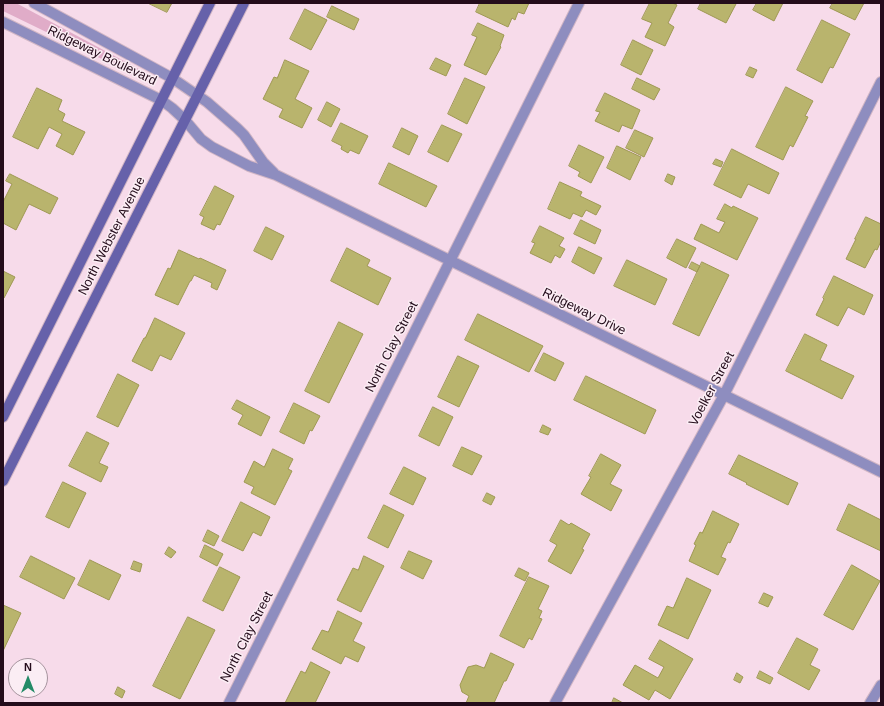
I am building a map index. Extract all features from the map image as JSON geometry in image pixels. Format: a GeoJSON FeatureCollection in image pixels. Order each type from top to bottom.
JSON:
{"type":"FeatureCollection","features":[{"type":"Feature","properties":{"kind":"main road","name":"North Webster Avenue"},"geometry":{"type":"LineString","coordinates":[[3,418],[210,3]]}},
{"type":"Feature","properties":{"kind":"main road","name":"North Webster Avenue"},"geometry":{"type":"LineString","coordinates":[[3,481],[244,3]]}},
{"type":"Feature","properties":{"kind":"street","name":"Ridgeway Boulevard"},"geometry":{"type":"LineString","coordinates":[[34,3],[172,78],[198,96]]}},
{"type":"Feature","properties":{"kind":"street","name":"North Clay Street"},"geometry":{"type":"LineString","coordinates":[[229,703],[579,3]]}},
{"type":"Feature","properties":{"kind":"street","name":"Ridgeway Boulevard"},"geometry":{"type":"LineString","coordinates":[[3,22],[161,100],[185,120]]}},
{"type":"Feature","properties":{"kind":"street","name":"Voelker Street"},"geometry":{"type":"LineString","coordinates":[[555,703],[724,395],[881,82]]}},
{"type":"Feature","properties":{"kind":"street","name":"Ridgeway Drive"},"geometry":{"type":"LineString","coordinates":[[198,96],[244,135],[260,157],[276,175]]}},
{"type":"Feature","properties":{"kind":"street","name":"Ridgeway Drive"},"geometry":{"type":"LineString","coordinates":[[185,120],[201,139],[212,148],[249,166],[276,175],[881,472]]}},
{"type":"Feature","properties":{"kind":"street"},"geometry":{"type":"LineString","coordinates":[[870,703],[881,685]]}},
{"type":"Feature","properties":{"kind":"shaded area"},"geometry":{"type":"Polygon","coordinates":[[[3,3],[16,3],[148,74],[151,77],[150,79],[143,79],[3,11],[3,3]]]}},
{"type":"Feature","properties":{"kind":"building"},"geometry":{"type":"Polygon","coordinates":[[[148,3],[172,3],[167,12],[148,3]]]}},
{"type":"Feature","properties":{"kind":"building"},"geometry":{"type":"Polygon","coordinates":[[[480,3],[529,3],[524,14],[518,12],[515,20],[512,18],[508,27],[476,12],[480,3]]]}},
{"type":"Feature","properties":{"kind":"building"},"geometry":{"type":"Polygon","coordinates":[[[650,3],[672,3],[677,5],[668,23],[674,27],[665,46],[645,37],[652,23],[642,19],[650,3]]]}},
{"type":"Feature","properties":{"kind":"building"},"geometry":{"type":"Polygon","coordinates":[[[701,3],[736,4],[726,23],[698,9],[701,3]]]}},
{"type":"Feature","properties":{"kind":"building"},"geometry":{"type":"Polygon","coordinates":[[[757,3],[783,3],[774,21],[753,10],[757,3]]]}},
{"type":"Feature","properties":{"kind":"building"},"geometry":{"type":"Polygon","coordinates":[[[833,3],[864,3],[855,20],[830,8],[833,3]]]}},
{"type":"Feature","properties":{"kind":"building"},"geometry":{"type":"Polygon","coordinates":[[[332,6],[359,19],[354,30],[327,17],[332,6]]]}},
{"type":"Feature","properties":{"kind":"building"},"geometry":{"type":"Polygon","coordinates":[[[305,9],[327,20],[311,50],[290,39],[305,9]]]}},
{"type":"Feature","properties":{"kind":"building"},"geometry":{"type":"Polygon","coordinates":[[[822,20],[850,34],[833,68],[830,67],[822,83],[797,70],[822,20]]]}},
{"type":"Feature","properties":{"kind":"building"},"geometry":{"type":"Polygon","coordinates":[[[478,23],[504,35],[500,46],[501,47],[486,75],[464,65],[477,37],[472,35],[478,23]]]}},
{"type":"Feature","properties":{"kind":"building"},"geometry":{"type":"Polygon","coordinates":[[[633,40],[653,50],[641,75],[621,65],[633,40]]]}},
{"type":"Feature","properties":{"kind":"building"},"geometry":{"type":"Polygon","coordinates":[[[436,58],[451,65],[446,76],[430,69],[436,58]]]}},
{"type":"Feature","properties":{"kind":"building"},"geometry":{"type":"Polygon","coordinates":[[[285,60],[309,71],[295,99],[312,108],[302,128],[279,117],[283,109],[263,99],[274,77],[277,78],[285,60]]]}},
{"type":"Feature","properties":{"kind":"building"},"geometry":{"type":"Polygon","coordinates":[[[750,67],[757,70],[753,78],[746,75],[750,67]]]}},
{"type":"Feature","properties":{"kind":"building"},"geometry":{"type":"Polygon","coordinates":[[[465,78],[485,87],[467,124],[448,114],[465,78]]]}},
{"type":"Feature","properties":{"kind":"building"},"geometry":{"type":"Polygon","coordinates":[[[637,78],[660,89],[654,100],[632,89],[637,78]]]}},
{"type":"Feature","properties":{"kind":"building"},"geometry":{"type":"Polygon","coordinates":[[[786,87],[813,101],[805,116],[808,117],[793,147],[790,145],[783,160],[756,147],[786,87]]]}},
{"type":"Feature","properties":{"kind":"building"},"geometry":{"type":"Polygon","coordinates":[[[37,88],[62,100],[58,110],[65,114],[62,121],[85,132],[73,155],[56,146],[62,134],[49,127],[38,149],[13,137],[37,88]]]}},
{"type":"Feature","properties":{"kind":"building"},"geometry":{"type":"Polygon","coordinates":[[[605,93],[640,110],[632,129],[622,125],[619,132],[595,121],[600,112],[596,111],[605,93]]]}},
{"type":"Feature","properties":{"kind":"building"},"geometry":{"type":"Polygon","coordinates":[[[327,102],[340,109],[331,127],[318,120],[327,102]]]}},
{"type":"Feature","properties":{"kind":"building"},"geometry":{"type":"Polygon","coordinates":[[[341,123],[368,136],[359,154],[350,150],[348,153],[341,149],[342,146],[332,141],[341,123]]]}},
{"type":"Feature","properties":{"kind":"building"},"geometry":{"type":"Polygon","coordinates":[[[442,125],[462,134],[448,162],[428,152],[442,125]]]}},
{"type":"Feature","properties":{"kind":"building"},"geometry":{"type":"Polygon","coordinates":[[[402,128],[418,136],[409,155],[393,147],[402,128]]]}},
{"type":"Feature","properties":{"kind":"building"},"geometry":{"type":"Polygon","coordinates":[[[635,130],[653,138],[644,157],[626,148],[635,130]]]}},
{"type":"Feature","properties":{"kind":"building"},"geometry":{"type":"Polygon","coordinates":[[[579,145],[604,157],[591,183],[578,176],[580,172],[569,166],[579,145]]]}},
{"type":"Feature","properties":{"kind":"building"},"geometry":{"type":"Polygon","coordinates":[[[617,146],[641,157],[630,180],[607,168],[617,146]]]}},
{"type":"Feature","properties":{"kind":"building"},"geometry":{"type":"Polygon","coordinates":[[[732,149],[779,173],[769,194],[748,184],[741,198],[714,185],[732,149]]]}},
{"type":"Feature","properties":{"kind":"building"},"geometry":{"type":"Polygon","coordinates":[[[716,159],[723,162],[721,167],[713,164],[716,159]]]}},
{"type":"Feature","properties":{"kind":"building"},"geometry":{"type":"Polygon","coordinates":[[[389,163],[437,186],[426,207],[379,184],[389,163]]]}},
{"type":"Feature","properties":{"kind":"building"},"geometry":{"type":"Polygon","coordinates":[[[10,174],[58,198],[50,214],[29,204],[16,230],[3,223],[3,202],[12,184],[6,181],[10,174]]]}},
{"type":"Feature","properties":{"kind":"building"},"geometry":{"type":"Polygon","coordinates":[[[668,174],[675,177],[672,185],[665,181],[668,174]]]}},
{"type":"Feature","properties":{"kind":"building"},"geometry":{"type":"Polygon","coordinates":[[[560,182],[582,192],[580,196],[601,206],[596,215],[586,210],[582,217],[573,213],[570,219],[548,209],[560,182]]]}},
{"type":"Feature","properties":{"kind":"building"},"geometry":{"type":"Polygon","coordinates":[[[215,186],[234,196],[220,225],[217,224],[214,230],[201,224],[204,217],[200,215],[215,186]]]}},
{"type":"Feature","properties":{"kind":"building"},"geometry":{"type":"Polygon","coordinates":[[[725,204],[732,208],[733,206],[758,218],[737,260],[694,239],[701,224],[719,233],[725,222],[717,219],[725,204]]]}},
{"type":"Feature","properties":{"kind":"building"},"geometry":{"type":"Polygon","coordinates":[[[866,217],[881,224],[881,241],[865,268],[846,259],[866,217]]]}},
{"type":"Feature","properties":{"kind":"building"},"geometry":{"type":"Polygon","coordinates":[[[581,220],[601,230],[595,244],[574,234],[581,220]]]}},
{"type":"Feature","properties":{"kind":"building"},"geometry":{"type":"Polygon","coordinates":[[[540,226],[564,238],[559,246],[565,249],[560,258],[555,255],[551,263],[530,253],[535,243],[532,242],[540,226]]]}},
{"type":"Feature","properties":{"kind":"building"},"geometry":{"type":"Polygon","coordinates":[[[266,227],[284,236],[272,260],[254,251],[266,227]]]}},
{"type":"Feature","properties":{"kind":"building"},"geometry":{"type":"Polygon","coordinates":[[[677,239],[696,248],[686,268],[667,258],[677,239]]]}},
{"type":"Feature","properties":{"kind":"building"},"geometry":{"type":"Polygon","coordinates":[[[579,247],[602,258],[594,274],[572,262],[579,247]]]}},
{"type":"Feature","properties":{"kind":"building"},"geometry":{"type":"Polygon","coordinates":[[[347,248],[370,260],[367,266],[391,278],[378,305],[331,281],[347,248]]]}},
{"type":"Feature","properties":{"kind":"building"},"geometry":{"type":"Polygon","coordinates":[[[179,250],[226,270],[217,290],[211,287],[212,283],[194,275],[178,305],[155,295],[168,268],[170,269],[179,250]]]}},
{"type":"Feature","properties":{"kind":"building"},"geometry":{"type":"Polygon","coordinates":[[[627,260],[667,279],[655,305],[614,286],[627,260]]]}},
{"type":"Feature","properties":{"kind":"building"},"geometry":{"type":"Polygon","coordinates":[[[692,262],[700,266],[697,272],[689,268],[692,262]]]}},
{"type":"Feature","properties":{"kind":"building"},"geometry":{"type":"Polygon","coordinates":[[[702,262],[729,275],[699,336],[673,324],[702,262]]]}},
{"type":"Feature","properties":{"kind":"building"},"geometry":{"type":"Polygon","coordinates":[[[3,271],[15,277],[4,298],[3,297],[3,271]]]}},
{"type":"Feature","properties":{"kind":"building"},"geometry":{"type":"Polygon","coordinates":[[[834,276],[873,295],[864,315],[848,307],[838,326],[816,315],[834,276]]]}},
{"type":"Feature","properties":{"kind":"building"},"geometry":{"type":"Polygon","coordinates":[[[478,314],[543,346],[529,372],[465,340],[478,314]]]}},
{"type":"Feature","properties":{"kind":"building"},"geometry":{"type":"Polygon","coordinates":[[[155,318],[185,333],[171,360],[160,355],[152,371],[132,361],[155,318]]]}},
{"type":"Feature","properties":{"kind":"building"},"geometry":{"type":"Polygon","coordinates":[[[339,322],[363,334],[329,403],[305,391],[339,322]]]}},
{"type":"Feature","properties":{"kind":"building"},"geometry":{"type":"Polygon","coordinates":[[[805,334],[827,345],[820,360],[854,376],[842,399],[786,371],[805,334]]]}},
{"type":"Feature","properties":{"kind":"building"},"geometry":{"type":"Polygon","coordinates":[[[544,353],[564,363],[555,381],[535,371],[544,353]]]}},
{"type":"Feature","properties":{"kind":"building"},"geometry":{"type":"Polygon","coordinates":[[[458,356],[479,366],[459,407],[438,397],[458,356]]]}},
{"type":"Feature","properties":{"kind":"building"},"geometry":{"type":"Polygon","coordinates":[[[118,374],[139,385],[118,427],[97,417],[118,374]]]}},
{"type":"Feature","properties":{"kind":"building"},"geometry":{"type":"Polygon","coordinates":[[[586,376],[656,410],[645,434],[574,400],[586,376]]]}},
{"type":"Feature","properties":{"kind":"building"},"geometry":{"type":"Polygon","coordinates":[[[237,400],[270,417],[261,436],[238,424],[243,415],[232,409],[237,400]]]}},
{"type":"Feature","properties":{"kind":"building"},"geometry":{"type":"Polygon","coordinates":[[[294,403],[320,416],[312,431],[310,430],[304,444],[280,432],[294,403]]]}},
{"type":"Feature","properties":{"kind":"building"},"geometry":{"type":"Polygon","coordinates":[[[433,407],[453,417],[439,446],[419,436],[433,407]]]}},
{"type":"Feature","properties":{"kind":"building"},"geometry":{"type":"Polygon","coordinates":[[[543,425],[551,429],[548,435],[540,432],[543,425]]]}},
{"type":"Feature","properties":{"kind":"building"},"geometry":{"type":"Polygon","coordinates":[[[87,432],[109,443],[99,463],[108,467],[101,482],[69,466],[87,432]]]}},
{"type":"Feature","properties":{"kind":"building"},"geometry":{"type":"Polygon","coordinates":[[[462,447],[482,456],[472,475],[453,466],[462,447]]]}},
{"type":"Feature","properties":{"kind":"building"},"geometry":{"type":"Polygon","coordinates":[[[273,449],[293,459],[288,469],[292,471],[275,505],[251,493],[254,487],[244,482],[254,461],[264,467],[273,449]]]}},
{"type":"Feature","properties":{"kind":"building"},"geometry":{"type":"Polygon","coordinates":[[[601,454],[621,465],[610,484],[622,490],[611,511],[581,494],[591,477],[589,476],[601,454]]]}},
{"type":"Feature","properties":{"kind":"building"},"geometry":{"type":"Polygon","coordinates":[[[739,455],[798,483],[788,505],[729,474],[739,455]]]}},
{"type":"Feature","properties":{"kind":"building"},"geometry":{"type":"Polygon","coordinates":[[[404,467],[426,478],[413,505],[390,494],[404,467]]]}},
{"type":"Feature","properties":{"kind":"building"},"geometry":{"type":"Polygon","coordinates":[[[63,482],[86,493],[69,528],[46,517],[63,482]]]}},
{"type":"Feature","properties":{"kind":"building"},"geometry":{"type":"Polygon","coordinates":[[[487,493],[495,497],[491,505],[483,501],[487,493]]]}},
{"type":"Feature","properties":{"kind":"building"},"geometry":{"type":"Polygon","coordinates":[[[241,502],[270,517],[261,536],[253,532],[243,551],[222,541],[241,502]]]}},
{"type":"Feature","properties":{"kind":"building"},"geometry":{"type":"Polygon","coordinates":[[[849,504],[881,520],[881,551],[837,530],[849,504]]]}},
{"type":"Feature","properties":{"kind":"building"},"geometry":{"type":"Polygon","coordinates":[[[384,505],[404,515],[388,548],[368,538],[384,505]]]}},
{"type":"Feature","properties":{"kind":"building"},"geometry":{"type":"Polygon","coordinates":[[[713,511],[739,524],[721,557],[726,559],[718,575],[689,561],[696,545],[694,544],[700,532],[702,533],[713,511]]]}},
{"type":"Feature","properties":{"kind":"building"},"geometry":{"type":"Polygon","coordinates":[[[561,520],[569,525],[571,523],[590,534],[582,549],[584,550],[571,574],[548,561],[557,545],[550,541],[561,520]]]}},
{"type":"Feature","properties":{"kind":"building"},"geometry":{"type":"Polygon","coordinates":[[[208,530],[219,536],[214,546],[203,541],[208,530]]]}},
{"type":"Feature","properties":{"kind":"building"},"geometry":{"type":"Polygon","coordinates":[[[205,545],[223,554],[217,566],[200,557],[205,545]]]}},
{"type":"Feature","properties":{"kind":"building"},"geometry":{"type":"Polygon","coordinates":[[[169,547],[176,552],[171,558],[165,554],[169,547]]]}},
{"type":"Feature","properties":{"kind":"building"},"geometry":{"type":"Polygon","coordinates":[[[409,551],[432,561],[423,579],[401,568],[409,551]]]}},
{"type":"Feature","properties":{"kind":"building"},"geometry":{"type":"Polygon","coordinates":[[[31,556],[75,578],[64,599],[20,577],[31,556]]]}},
{"type":"Feature","properties":{"kind":"building"},"geometry":{"type":"Polygon","coordinates":[[[364,556],[384,566],[361,612],[337,600],[353,568],[358,570],[364,556]]]}},
{"type":"Feature","properties":{"kind":"building"},"geometry":{"type":"Polygon","coordinates":[[[90,560],[121,575],[109,600],[78,585],[90,560]]]}},
{"type":"Feature","properties":{"kind":"building"},"geometry":{"type":"Polygon","coordinates":[[[134,561],[142,564],[140,572],[131,569],[134,561]]]}},
{"type":"Feature","properties":{"kind":"building"},"geometry":{"type":"Polygon","coordinates":[[[852,565],[880,581],[853,630],[824,615],[852,565]]]}},
{"type":"Feature","properties":{"kind":"building"},"geometry":{"type":"Polygon","coordinates":[[[220,567],[240,577],[223,611],[203,601],[220,567]]]}},
{"type":"Feature","properties":{"kind":"building"},"geometry":{"type":"Polygon","coordinates":[[[519,568],[529,573],[525,581],[515,576],[519,568]]]}},
{"type":"Feature","properties":{"kind":"building"},"geometry":{"type":"Polygon","coordinates":[[[529,577],[549,586],[538,609],[542,611],[539,618],[542,619],[532,640],[529,638],[524,648],[500,636],[529,577]]]}},
{"type":"Feature","properties":{"kind":"building"},"geometry":{"type":"Polygon","coordinates":[[[687,578],[711,590],[688,639],[658,625],[667,606],[673,608],[687,578]]]}},
{"type":"Feature","properties":{"kind":"building"},"geometry":{"type":"Polygon","coordinates":[[[764,593],[773,597],[768,607],[759,603],[764,593]]]}},
{"type":"Feature","properties":{"kind":"building"},"geometry":{"type":"Polygon","coordinates":[[[3,605],[21,613],[3,651],[3,605]]]}},
{"type":"Feature","properties":{"kind":"building"},"geometry":{"type":"Polygon","coordinates":[[[338,611],[362,623],[353,641],[365,647],[358,662],[345,656],[341,664],[312,649],[322,630],[328,632],[338,611]]]}},
{"type":"Feature","properties":{"kind":"building"},"geometry":{"type":"Polygon","coordinates":[[[188,617],[215,630],[180,699],[153,686],[188,617]]]}},
{"type":"Feature","properties":{"kind":"building"},"geometry":{"type":"Polygon","coordinates":[[[797,638],[818,649],[810,665],[820,670],[809,690],[778,673],[797,638]]]}},
{"type":"Feature","properties":{"kind":"building"},"geometry":{"type":"Polygon","coordinates":[[[660,640],[693,659],[670,699],[655,690],[649,700],[623,685],[635,665],[658,678],[664,667],[649,659],[660,640]]]}},
{"type":"Feature","properties":{"kind":"building"},"geometry":{"type":"Polygon","coordinates":[[[491,653],[514,664],[506,681],[504,681],[494,703],[466,703],[469,696],[462,692],[460,685],[468,667],[476,665],[484,668],[491,653]]]}},
{"type":"Feature","properties":{"kind":"building"},"geometry":{"type":"Polygon","coordinates":[[[311,662],[330,672],[315,703],[285,703],[301,671],[305,673],[311,662]]]}},
{"type":"Feature","properties":{"kind":"building"},"geometry":{"type":"Polygon","coordinates":[[[760,671],[773,678],[770,684],[757,678],[760,671]]]}},
{"type":"Feature","properties":{"kind":"building"},"geometry":{"type":"Polygon","coordinates":[[[737,673],[743,677],[740,683],[734,680],[737,673]]]}},
{"type":"Feature","properties":{"kind":"building"},"geometry":{"type":"Polygon","coordinates":[[[118,687],[125,691],[122,698],[115,694],[118,687]]]}},
{"type":"Feature","properties":{"kind":"building"},"geometry":{"type":"Polygon","coordinates":[[[614,698],[623,703],[612,703],[614,698]]]}}]}
